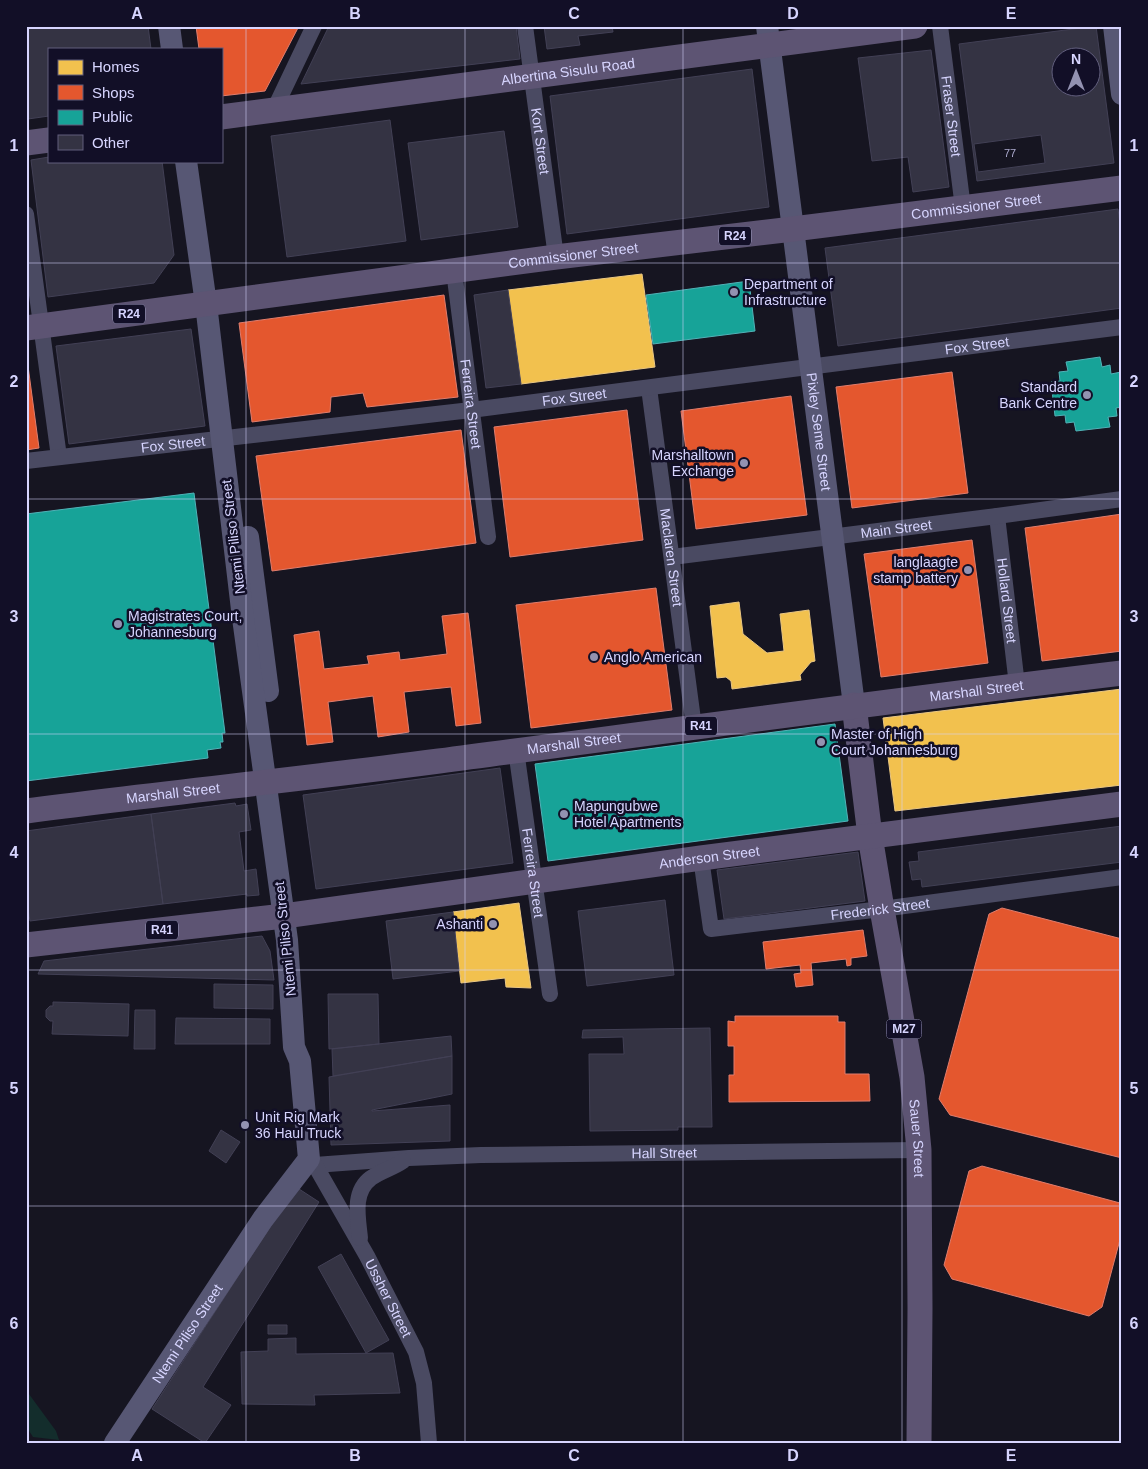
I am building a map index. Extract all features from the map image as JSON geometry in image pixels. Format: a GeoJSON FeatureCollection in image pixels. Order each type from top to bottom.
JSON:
{"type":"FeatureCollection","features":[{"type":"Feature","properties":{"kind":"main road","name":"Albertina Sisulu Road"},"geometry":{"type":"LineString","coordinates":[[222,117],[532,77],[768,36],[916,26]]}},
{"type":"Feature","properties":{"kind":"main road"},"geometry":{"type":"LineString","coordinates":[[26,143],[48,140]]}},
{"type":"Feature","properties":{"kind":"main road","name":"Commissioner Street"},"geometry":{"type":"LineString","coordinates":[[34,327],[556,257],[793,230],[1122,188]]}},
{"type":"Feature","properties":{"kind":"main road","name":"Marshall Street"},"geometry":{"type":"LineString","coordinates":[[26,812],[143,795],[694,728],[854,705],[1122,673]]}},
{"type":"Feature","properties":{"kind":"main road","name":"Pixley Seme Street"},"geometry":{"type":"LineString","coordinates":[[854,705],[870,836]]}},
{"type":"Feature","properties":{"kind":"main road","name":"Anderson Street"},"geometry":{"type":"LineString","coordinates":[[291,914],[533,880],[1122,804]]}},
{"type":"Feature","properties":{"kind":"main road","name":"Sauer Street"},"geometry":{"type":"LineString","coordinates":[[870,836],[912,1078],[918,1150],[919,1443]]}},
{"type":"Feature","properties":{"kind":"main road","name":"R41"},"geometry":{"type":"LineString","coordinates":[[26,945],[291,914]]}},
{"type":"Feature","properties":{"kind":"street"},"geometry":{"type":"LineString","coordinates":[[170,26],[172,48]]}},
{"type":"Feature","properties":{"kind":"street"},"geometry":{"type":"LineString","coordinates":[[184,26],[187,48]]}},
{"type":"Feature","properties":{"kind":"street"},"geometry":{"type":"LineString","coordinates":[[274,110],[314,26]]}},
{"type":"Feature","properties":{"kind":"street","name":"Kort Street"},"geometry":{"type":"LineString","coordinates":[[525,26],[556,257]]}},
{"type":"Feature","properties":{"kind":"street","name":"Fraser Street"},"geometry":{"type":"LineString","coordinates":[[940,26],[963,208]]}},
{"type":"Feature","properties":{"kind":"street"},"geometry":{"type":"LineString","coordinates":[[1114,26],[1122,94]]}},
{"type":"Feature","properties":{"kind":"street","name":"Pixley Seme Street"},"geometry":{"type":"LineString","coordinates":[[768,36],[854,705]]}},
{"type":"Feature","properties":{"kind":"street","name":"Ntemi Piliso Street"},"geometry":{"type":"LineString","coordinates":[[186,162],[212,302]]}},
{"type":"Feature","properties":{"kind":"street","name":"Ntemi Piliso Street"},"geometry":{"type":"LineString","coordinates":[[115,1443],[263,1219],[312,1162],[300,1061],[307,1046],[304,969],[291,914],[228,437],[212,302],[200,162]]}},
{"type":"Feature","properties":{"kind":"street"},"geometry":{"type":"LineString","coordinates":[[26,214],[34,327],[59,457]]}},
{"type":"Feature","properties":{"kind":"street","name":"Ferreira Street"},"geometry":{"type":"LineString","coordinates":[[454,271],[488,537]]}},
{"type":"Feature","properties":{"kind":"street","name":"Fox Street"},"geometry":{"type":"LineString","coordinates":[[26,461],[471,410],[1122,327]]}},
{"type":"Feature","properties":{"kind":"street","name":"Maclaren Street"},"geometry":{"type":"LineString","coordinates":[[649,388],[694,728]]}},
{"type":"Feature","properties":{"kind":"street","name":"Main Street"},"geometry":{"type":"LineString","coordinates":[[672,557],[1122,499]]}},
{"type":"Feature","properties":{"kind":"street","name":"Hollard Street"},"geometry":{"type":"LineString","coordinates":[[997,516],[1017,685]]}},
{"type":"Feature","properties":{"kind":"street","name":"Ferreira Street"},"geometry":{"type":"LineString","coordinates":[[516,750],[550,994]]}},
{"type":"Feature","properties":{"kind":"street","name":"Frederick Street"},"geometry":{"type":"LineString","coordinates":[[701,858],[711,930],[1122,877]]}},
{"type":"Feature","properties":{"kind":"street","name":"Hall Street"},"geometry":{"type":"LineString","coordinates":[[312,1162],[491,1155],[918,1150]]}},
{"type":"Feature","properties":{"kind":"street","name":"Hall Street"},"geometry":{"type":"LineString","coordinates":[[361,1245],[357,1207],[362,1189],[371,1178],[409,1158]]}},
{"type":"Feature","properties":{"kind":"street","name":"Ussher Street"},"geometry":{"type":"LineString","coordinates":[[312,1162],[361,1245],[416,1352],[424,1383],[429,1443]]}},
{"type":"Feature","properties":{"kind":"green space"},"geometry":{"type":"Polygon","coordinates":[[[26,1390],[56,1431],[59,1440],[33,1437],[26,1426],[26,1390]]]}},
{"type":"Feature","properties":{"kind":"building: Homes"},"geometry":{"type":"Polygon","coordinates":[[[642,274],[655,367],[521,384],[508,290],[642,274]]]}},
{"type":"Feature","properties":{"kind":"building: Homes"},"geometry":{"type":"Polygon","coordinates":[[[739,602],[743,634],[767,653],[784,651],[780,614],[809,610],[815,661],[811,662],[800,675],[801,680],[732,689],[731,681],[726,677],[717,678],[710,606],[739,602]]]}},
{"type":"Feature","properties":{"kind":"building: Homes"},"geometry":{"type":"Polygon","coordinates":[[[1122,689],[1122,785],[895,811],[883,718],[1122,689]]]}},
{"type":"Feature","properties":{"kind":"building: Homes"},"geometry":{"type":"Polygon","coordinates":[[[519,903],[531,988],[506,987],[505,978],[461,983],[453,912],[519,903]]]}},
{"type":"Feature","properties":{"kind":"building: Shops"},"geometry":{"type":"Polygon","coordinates":[[[196,26],[299,26],[265,91],[222,96],[222,48],[199,48],[196,26]]]}},
{"type":"Feature","properties":{"kind":"building: Shops"},"geometry":{"type":"Polygon","coordinates":[[[444,295],[458,397],[367,407],[363,393],[331,397],[330,412],[252,422],[239,323],[444,295]]]}},
{"type":"Feature","properties":{"kind":"building: Shops"},"geometry":{"type":"Polygon","coordinates":[[[26,351],[39,448],[26,450],[26,351]]]}},
{"type":"Feature","properties":{"kind":"building: Shops"},"geometry":{"type":"Polygon","coordinates":[[[952,372],[968,493],[852,508],[836,387],[952,372]]]}},
{"type":"Feature","properties":{"kind":"building: Shops","name":"Marshalltown Exchange"},"geometry":{"type":"Polygon","coordinates":[[[791,396],[807,515],[696,529],[681,411],[791,396]]]}},
{"type":"Feature","properties":{"kind":"building: Shops"},"geometry":{"type":"Polygon","coordinates":[[[627,410],[643,540],[510,557],[494,427],[627,410]]]}},
{"type":"Feature","properties":{"kind":"building: Shops"},"geometry":{"type":"Polygon","coordinates":[[[461,430],[476,543],[272,571],[256,456],[461,430]]]}},
{"type":"Feature","properties":{"kind":"building: Shops"},"geometry":{"type":"Polygon","coordinates":[[[1122,514],[1122,651],[1042,661],[1025,528],[1122,514]]]}},
{"type":"Feature","properties":{"kind":"building: Shops"},"geometry":{"type":"Polygon","coordinates":[[[972,540],[988,663],[881,677],[864,554],[972,540]]]}},
{"type":"Feature","properties":{"kind":"building: Shops","name":"Anglo American"},"geometry":{"type":"Polygon","coordinates":[[[656,588],[672,710],[531,728],[516,605],[656,588]]]}},
{"type":"Feature","properties":{"kind":"building: Shops"},"geometry":{"type":"Polygon","coordinates":[[[468,613],[481,723],[456,726],[451,687],[404,692],[409,732],[378,737],[373,696],[328,702],[333,742],[307,745],[294,635],[319,631],[324,669],[369,664],[367,656],[399,652],[400,660],[447,654],[442,616],[468,613]]]}},
{"type":"Feature","properties":{"kind":"building: Shops"},"geometry":{"type":"Polygon","coordinates":[[[1002,908],[1122,939],[1122,1158],[950,1115],[939,1099],[989,914],[1002,908]]]}},
{"type":"Feature","properties":{"kind":"building: Shops"},"geometry":{"type":"Polygon","coordinates":[[[863,930],[867,956],[851,958],[851,965],[847,966],[846,959],[811,963],[813,985],[796,987],[794,974],[801,973],[800,965],[766,969],[763,942],[863,930]]]}},
{"type":"Feature","properties":{"kind":"building: Shops"},"geometry":{"type":"Polygon","coordinates":[[[735,1016],[838,1016],[838,1022],[845,1022],[845,1074],[869,1074],[870,1101],[729,1102],[729,1075],[734,1075],[734,1046],[728,1046],[728,1021],[735,1022],[735,1016]]]}},
{"type":"Feature","properties":{"kind":"building: Shops"},"geometry":{"type":"Polygon","coordinates":[[[982,1166],[1120,1203],[1122,1207],[1122,1232],[1102,1307],[1089,1316],[952,1279],[944,1265],[969,1171],[982,1166]]]}},
{"type":"Feature","properties":{"kind":"building: Public"},"geometry":{"type":"Polygon","coordinates":[[[749,281],[755,331],[653,344],[646,295],[749,281]]]}},
{"type":"Feature","properties":{"kind":"building: Public","name":"Standard Bank Centre"},"geometry":{"type":"Polygon","coordinates":[[[1100,357],[1102,367],[1110,365],[1111,374],[1121,372],[1122,407],[1116,408],[1117,416],[1108,417],[1110,427],[1076,431],[1074,422],[1066,423],[1065,415],[1055,416],[1051,382],[1060,381],[1059,372],[1068,371],[1066,362],[1100,357]]]}},
{"type":"Feature","properties":{"kind":"building: Public","name":"Magistrates Court, Johannesburg"},"geometry":{"type":"Polygon","coordinates":[[[194,493],[225,733],[222,733],[223,742],[220,742],[221,748],[207,750],[208,758],[26,781],[26,514],[194,493]]]}},
{"type":"Feature","properties":{"kind":"building: Public"},"geometry":{"type":"Polygon","coordinates":[[[835,724],[848,821],[548,861],[535,764],[835,724]]]}},
{"type":"Feature","properties":{"kind":"building: Other"},"geometry":{"type":"Polygon","coordinates":[[[26,26],[148,26],[151,48],[48,48],[48,116],[28,119],[26,108],[26,26]]]}},
{"type":"Feature","properties":{"kind":"building: Other"},"geometry":{"type":"Polygon","coordinates":[[[329,26],[516,26],[520,59],[301,84],[329,26]]]}},
{"type":"Feature","properties":{"kind":"building: Other"},"geometry":{"type":"Polygon","coordinates":[[[544,26],[612,26],[613,32],[578,36],[580,45],[547,49],[544,26]]]}},
{"type":"Feature","properties":{"kind":"building: Other"},"geometry":{"type":"Polygon","coordinates":[[[1096,26],[1099,48],[1050,48],[1050,98],[1100,98],[1100,56],[1114,163],[977,181],[959,44],[1096,26]]]}},
{"type":"Feature","properties":{"kind":"building: Other"},"geometry":{"type":"Polygon","coordinates":[[[931,50],[949,187],[913,192],[908,157],[872,161],[858,58],[931,50]]]}},
{"type":"Feature","properties":{"kind":"building: Other"},"geometry":{"type":"Polygon","coordinates":[[[752,69],[769,207],[567,234],[550,96],[752,69]]]}},
{"type":"Feature","properties":{"kind":"building: Other"},"geometry":{"type":"Polygon","coordinates":[[[390,120],[406,241],[287,257],[271,136],[390,120]]]}},
{"type":"Feature","properties":{"kind":"building: Other"},"geometry":{"type":"Polygon","coordinates":[[[504,131],[518,227],[421,240],[408,143],[504,131]]]}},
{"type":"Feature","properties":{"kind":"building: Other"},"geometry":{"type":"Polygon","coordinates":[[[1041,135],[1045,163],[978,172],[974,144],[1041,135]]]}},
{"type":"Feature","properties":{"kind":"building: Other"},"geometry":{"type":"Polygon","coordinates":[[[48,157],[48,162],[162,162],[174,255],[154,283],[48,297],[31,160],[48,157]]]}},
{"type":"Feature","properties":{"kind":"building: Other"},"geometry":{"type":"Polygon","coordinates":[[[1118,209],[1122,239],[1122,308],[838,346],[825,248],[1118,209]]]}},
{"type":"Feature","properties":{"kind":"building: Other"},"geometry":{"type":"Polygon","coordinates":[[[508,290],[521,384],[486,388],[474,295],[508,290]]]}},
{"type":"Feature","properties":{"kind":"building: Other"},"geometry":{"type":"Polygon","coordinates":[[[191,329],[205,426],[69,444],[56,346],[191,329]]]}},
{"type":"Feature","properties":{"kind":"building: Other"},"geometry":{"type":"Polygon","coordinates":[[[500,768],[513,863],[316,889],[303,795],[500,768]]]}},
{"type":"Feature","properties":{"kind":"building: Other"},"geometry":{"type":"Polygon","coordinates":[[[235,803],[236,806],[247,804],[251,830],[239,832],[244,871],[256,869],[259,895],[247,896],[247,894],[163,904],[151,814],[235,803]]]}},
{"type":"Feature","properties":{"kind":"building: Other"},"geometry":{"type":"Polygon","coordinates":[[[151,814],[163,904],[30,921],[26,897],[26,831],[151,814]]]}},
{"type":"Feature","properties":{"kind":"building: Other"},"geometry":{"type":"Polygon","coordinates":[[[1122,826],[1122,862],[922,887],[921,879],[912,880],[909,862],[919,861],[918,852],[1122,826]]]}},
{"type":"Feature","properties":{"kind":"building: Other"},"geometry":{"type":"Polygon","coordinates":[[[858,852],[865,901],[724,919],[717,870],[858,852]]]}},
{"type":"Feature","properties":{"kind":"building: Other"},"geometry":{"type":"Polygon","coordinates":[[[665,900],[674,975],[587,986],[578,911],[665,900]]]}},
{"type":"Feature","properties":{"kind":"building: Other"},"geometry":{"type":"Polygon","coordinates":[[[453,912],[459,971],[393,979],[386,921],[453,912]]]}},
{"type":"Feature","properties":{"kind":"building: Other"},"geometry":{"type":"Polygon","coordinates":[[[262,936],[270,951],[274,980],[38,974],[44,961],[262,936]]]}},
{"type":"Feature","properties":{"kind":"building: Other"},"geometry":{"type":"Polygon","coordinates":[[[214,984],[273,985],[273,1009],[214,1008],[214,984]]]}},
{"type":"Feature","properties":{"kind":"building: Other"},"geometry":{"type":"Polygon","coordinates":[[[328,994],[378,994],[379,1044],[329,1049],[328,994]]]}},
{"type":"Feature","properties":{"kind":"building: Other"},"geometry":{"type":"Polygon","coordinates":[[[53,1002],[129,1004],[128,1036],[52,1034],[53,1021],[46,1017],[46,1010],[53,1006],[53,1002]]]}},
{"type":"Feature","properties":{"kind":"building: Other"},"geometry":{"type":"Polygon","coordinates":[[[135,1010],[155,1010],[155,1049],[134,1049],[135,1010]]]}},
{"type":"Feature","properties":{"kind":"building: Other"},"geometry":{"type":"Polygon","coordinates":[[[176,1018],[270,1019],[270,1044],[175,1044],[176,1018]]]}},
{"type":"Feature","properties":{"kind":"building: Other"},"geometry":{"type":"Polygon","coordinates":[[[710,1028],[712,1127],[678,1127],[678,1130],[590,1131],[589,1054],[624,1054],[623,1037],[582,1038],[583,1030],[710,1028]]]}},
{"type":"Feature","properties":{"kind":"building: Other"},"geometry":{"type":"Polygon","coordinates":[[[451,1036],[452,1056],[333,1076],[332,1049],[451,1036]]]}},
{"type":"Feature","properties":{"kind":"building: Other"},"geometry":{"type":"Polygon","coordinates":[[[452,1056],[452,1094],[372,1110],[450,1105],[450,1141],[331,1145],[329,1077],[452,1056]]]}},
{"type":"Feature","properties":{"kind":"building: Other"},"geometry":{"type":"Polygon","coordinates":[[[221,1130],[240,1142],[226,1163],[209,1151],[221,1130]]]}},
{"type":"Feature","properties":{"kind":"building: Other"},"geometry":{"type":"Polygon","coordinates":[[[296,1187],[319,1202],[203,1387],[231,1405],[205,1443],[152,1409],[296,1187]]]}},
{"type":"Feature","properties":{"kind":"building: Other"},"geometry":{"type":"Polygon","coordinates":[[[341,1254],[389,1340],[366,1353],[318,1267],[341,1254]]]}},
{"type":"Feature","properties":{"kind":"building: Other"},"geometry":{"type":"Polygon","coordinates":[[[268,1325],[287,1325],[287,1334],[268,1334],[268,1325]]]}},
{"type":"Feature","properties":{"kind":"building: Other"},"geometry":{"type":"Polygon","coordinates":[[[296,1338],[296,1354],[393,1353],[400,1393],[314,1395],[315,1405],[242,1404],[241,1352],[268,1351],[268,1339],[296,1338]]]}},
{"type":"Feature","properties":{"kind":"place","name":"Department of Infrastructure"},"geometry":{"type":"Point","coordinates":[734,292]}},
{"type":"Feature","properties":{"kind":"place","name":"Standard Bank Centre"},"geometry":{"type":"Point","coordinates":[1087,395]}},
{"type":"Feature","properties":{"kind":"place","name":"Marshalltown Exchange"},"geometry":{"type":"Point","coordinates":[744,463]}},
{"type":"Feature","properties":{"kind":"place","name":"langlaagte stamp battery"},"geometry":{"type":"Point","coordinates":[968,570]}},
{"type":"Feature","properties":{"kind":"place","name":"Magistrates Court, Johannesburg"},"geometry":{"type":"Point","coordinates":[118,624]}},
{"type":"Feature","properties":{"kind":"place","name":"Anglo American"},"geometry":{"type":"Point","coordinates":[594,657]}},
{"type":"Feature","properties":{"kind":"place","name":"Master of High Court Johannesburg"},"geometry":{"type":"Point","coordinates":[821,742]}},
{"type":"Feature","properties":{"kind":"place","name":"Mapungubwe Hotel Apartments"},"geometry":{"type":"Point","coordinates":[564,814]}},
{"type":"Feature","properties":{"kind":"place","name":"Ashanti"},"geometry":{"type":"Point","coordinates":[493,924]}},
{"type":"Feature","properties":{"kind":"place","name":"Unit Rig Mark 36 Haul Truck"},"geometry":{"type":"Point","coordinates":[245,1125]}}]}
